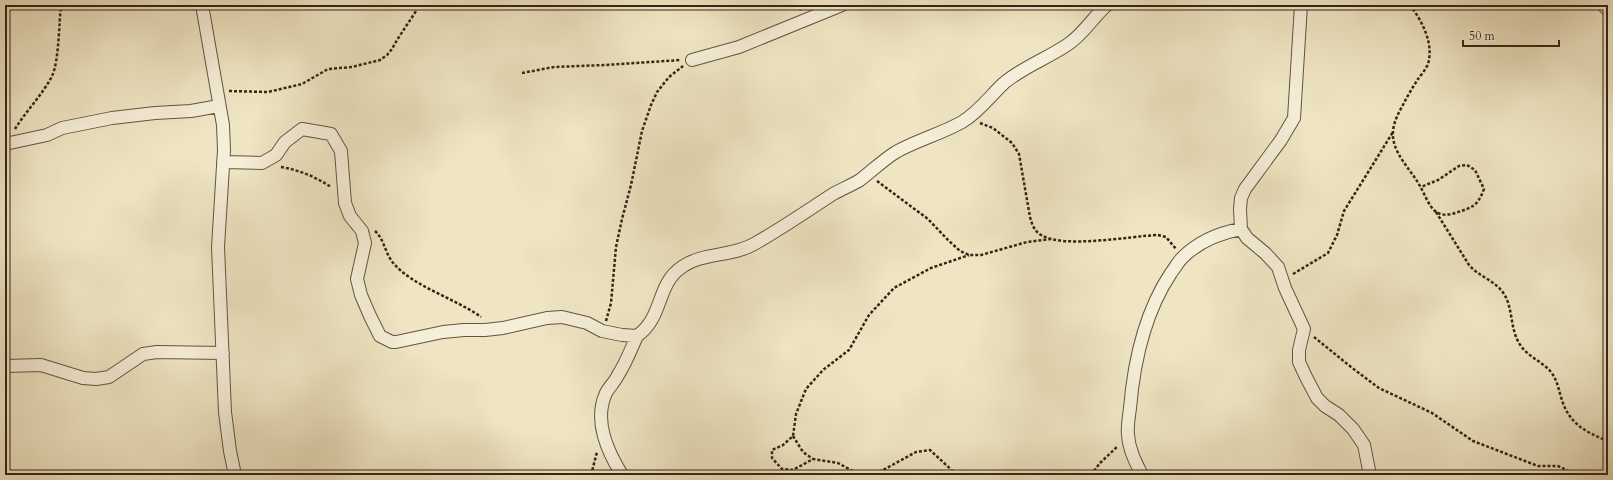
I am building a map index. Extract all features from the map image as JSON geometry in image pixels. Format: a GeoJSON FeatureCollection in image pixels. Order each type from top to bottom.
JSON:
{"type":"FeatureCollection","features":[{"type":"Feature","properties":{"kind":"street"},"geometry":{"type":"LineString","coordinates":[[202,5],[223,126],[223,162],[218,248],[226,420],[230,451],[236,475]]}},
{"type":"Feature","properties":{"kind":"street"},"geometry":{"type":"LineString","coordinates":[[692,60],[738,47],[842,5]]}},
{"type":"Feature","properties":{"kind":"street"},"geometry":{"type":"LineString","coordinates":[[622,475],[614,461],[602,431],[601,407],[606,392],[618,375],[637,336],[647,328],[657,311],[665,286],[672,275],[683,266],[694,261],[735,251],[752,245],[866,175],[895,153],[962,122],[977,111],[1010,79],[1026,68],[1067,45],[1080,35],[1107,5]]}},
{"type":"Feature","properties":{"kind":"street"},"geometry":{"type":"LineString","coordinates":[[1301,5],[1294,118],[1281,140],[1245,189],[1241,198],[1241,230],[1247,238],[1265,253],[1278,267],[1304,329],[1298,350],[1299,362],[1317,398],[1325,406],[1339,415],[1353,429],[1364,445],[1372,473]]}},
{"type":"Feature","properties":{"kind":"street"},"geometry":{"type":"LineString","coordinates":[[1603,5],[1608,10]]}},
{"type":"Feature","properties":{"kind":"street"},"geometry":{"type":"LineString","coordinates":[[6,144],[47,134],[62,128],[112,118],[191,111],[219,106]]}},
{"type":"Feature","properties":{"kind":"street"},"geometry":{"type":"LineString","coordinates":[[223,162],[262,163],[276,155],[285,142],[302,129],[330,134],[341,151],[345,203],[350,216],[362,230],[365,243],[357,279],[361,295],[380,336],[392,342],[450,331],[495,329],[521,325],[547,318],[562,317],[587,323],[602,331],[637,336]]}},
{"type":"Feature","properties":{"kind":"street"},"geometry":{"type":"LineString","coordinates":[[1142,475],[1131,450],[1128,434],[1131,394],[1141,343],[1148,318],[1159,293],[1182,258],[1200,244],[1215,236],[1241,230]]}},
{"type":"Feature","properties":{"kind":"street"},"geometry":{"type":"LineString","coordinates":[[5,366],[41,365],[83,378],[96,379],[109,377],[143,354],[157,352],[223,353]]}},
{"type":"Feature","properties":{"kind":"path"},"geometry":{"type":"LineString","coordinates":[[6,144],[23,116],[53,75],[61,5]]}},
{"type":"Feature","properties":{"kind":"path"},"geometry":{"type":"LineString","coordinates":[[216,90],[268,92],[302,84],[328,69],[352,67],[380,60],[392,49],[420,5]]}},
{"type":"Feature","properties":{"kind":"path"},"geometry":{"type":"LineString","coordinates":[[1410,5],[1424,27],[1429,45],[1428,65],[1396,116],[1393,131],[1394,142],[1403,160],[1421,186],[1427,199],[1472,268],[1475,272],[1493,281],[1505,295],[1519,344],[1550,370],[1557,380],[1562,401],[1575,423],[1583,430],[1608,441]]}},
{"type":"Feature","properties":{"kind":"path"},"geometry":{"type":"LineString","coordinates":[[522,73],[554,67],[666,60],[692,60]]}},
{"type":"Feature","properties":{"kind":"path"},"geometry":{"type":"LineString","coordinates":[[602,331],[612,304],[616,247],[642,131],[651,105],[669,76],[692,60]]}},
{"type":"Feature","properties":{"kind":"path"},"geometry":{"type":"LineString","coordinates":[[962,122],[980,123],[993,128],[1012,143],[1019,154],[1033,227],[1040,235],[1052,239]]}},
{"type":"Feature","properties":{"kind":"path"},"geometry":{"type":"LineString","coordinates":[[1284,284],[1298,270],[1328,253],[1337,235],[1344,211],[1393,131]]}},
{"type":"Feature","properties":{"kind":"path"},"geometry":{"type":"LineString","coordinates":[[262,163],[295,169],[320,180],[337,190],[345,203]]}},
{"type":"Feature","properties":{"kind":"path"},"geometry":{"type":"LineString","coordinates":[[1421,186],[1438,180],[1459,166],[1467,165],[1475,170],[1480,178],[1484,189],[1480,200],[1470,208],[1446,215],[1436,212]]}},
{"type":"Feature","properties":{"kind":"path"},"geometry":{"type":"LineString","coordinates":[[866,175],[883,185],[928,219],[960,251],[969,255]]}},
{"type":"Feature","properties":{"kind":"path"},"geometry":{"type":"LineString","coordinates":[[371,228],[377,232],[383,241],[388,256],[394,265],[402,272],[444,297],[464,306],[495,329]]}},
{"type":"Feature","properties":{"kind":"path"},"geometry":{"type":"LineString","coordinates":[[957,475],[930,450],[916,452],[878,473],[869,475],[856,473],[838,463],[813,459],[803,452],[793,436],[796,414],[806,389],[823,370],[849,350],[869,315],[894,288],[931,268],[969,255],[981,255],[1027,242],[1052,239],[1087,241],[1158,235],[1166,237],[1174,245],[1182,258]]}},
{"type":"Feature","properties":{"kind":"path"},"geometry":{"type":"LineString","coordinates":[[1304,329],[1379,388],[1432,413],[1474,441],[1538,466],[1558,466],[1577,475]]}},
{"type":"Feature","properties":{"kind":"path"},"geometry":{"type":"LineString","coordinates":[[1091,475],[1100,463],[1112,453],[1128,434]]}},
{"type":"Feature","properties":{"kind":"path"},"geometry":{"type":"LineString","coordinates":[[793,436],[783,445],[772,450],[772,458],[782,469],[793,470],[813,459]]}}]}
